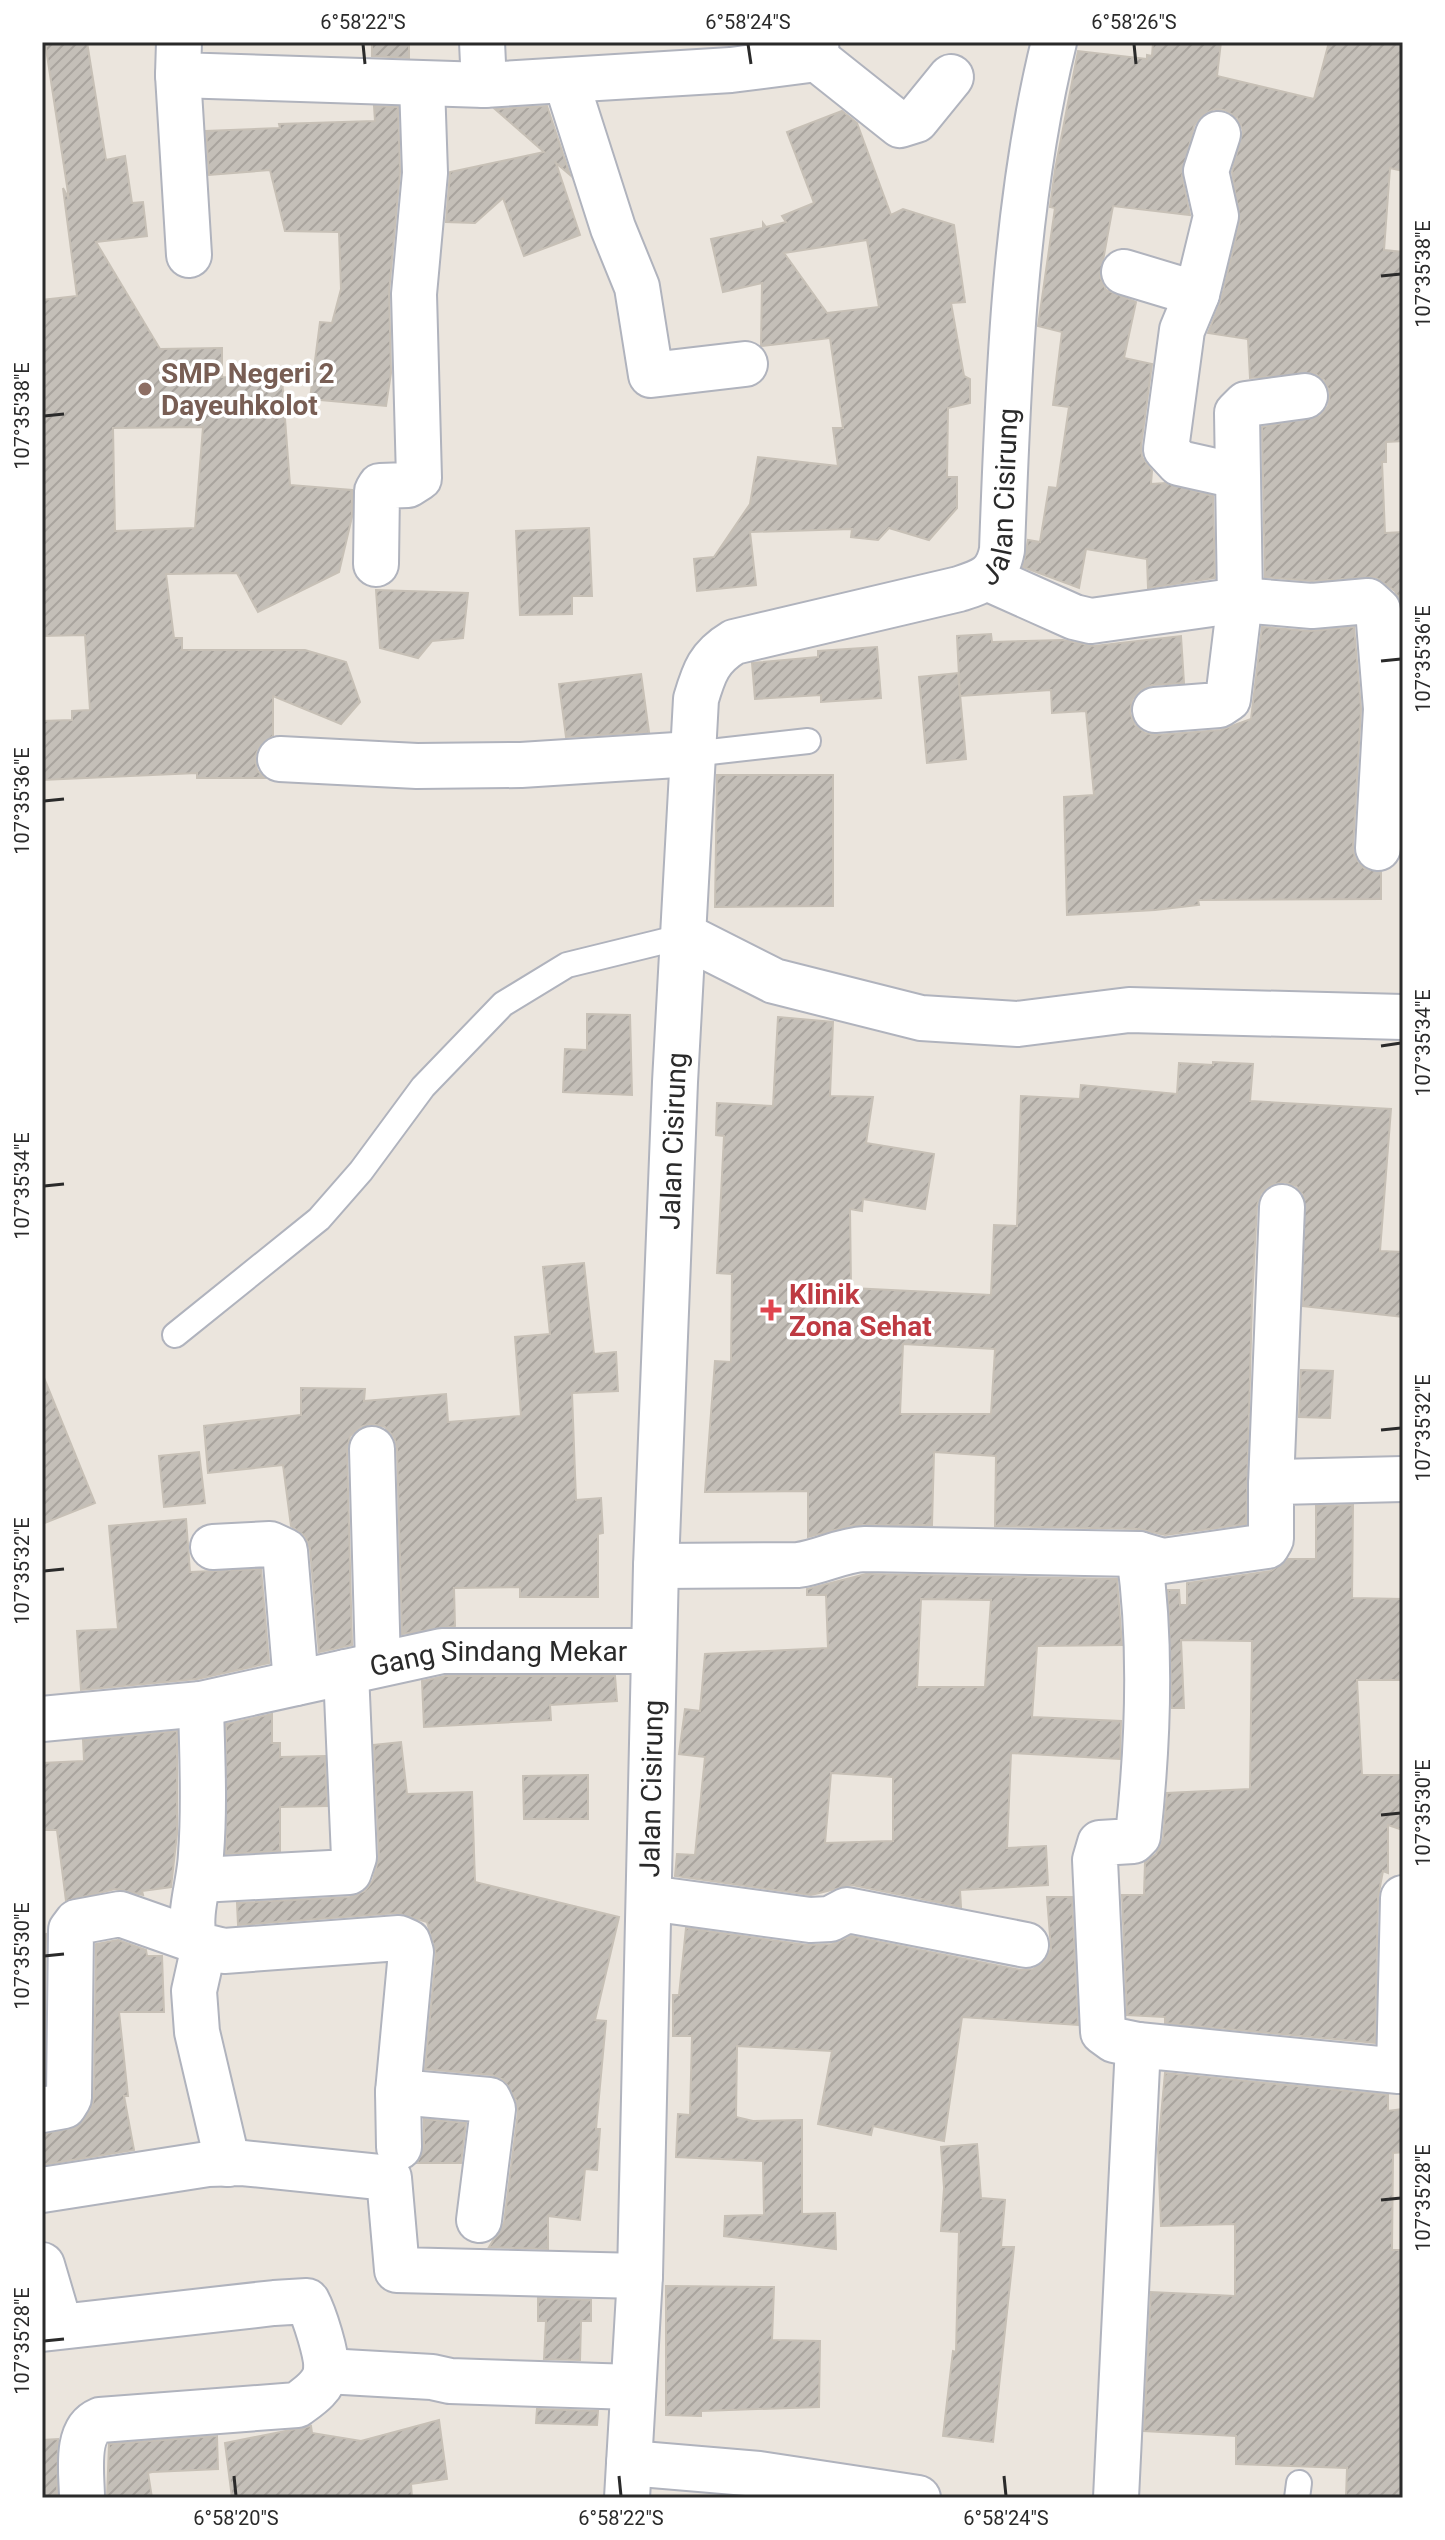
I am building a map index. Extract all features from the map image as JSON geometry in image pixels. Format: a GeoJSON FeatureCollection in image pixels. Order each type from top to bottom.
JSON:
{"type":"FeatureCollection","features":[{"type":"Feature","properties":{"kind":"street"},"geometry":{"type":"LineString","coordinates":[[482,42],[484,85]]}},
{"type":"Feature","properties":{"kind":"street","name":"Jalan Cisirung"},"geometry":{"type":"LineString","coordinates":[[628,2480],[640,2276],[656,1566],[675,1082],[696,699],[705,668],[717,652],[734,642],[989,579],[1000,562],[1009,358],[1039,100],[1054,42]]}},
{"type":"Feature","properties":{"kind":"street"},"geometry":{"type":"LineString","coordinates":[[189,255],[178,59],[422,85],[484,85],[731,70],[816,51],[900,125],[916,120],[951,77]]}},
{"type":"Feature","properties":{"kind":"street"},"geometry":{"type":"LineString","coordinates":[[566,81],[613,228],[637,287],[651,375],[745,364]]}},
{"type":"Feature","properties":{"kind":"street"},"geometry":{"type":"LineString","coordinates":[[376,564],[377,491],[380,486],[408,485],[419,478],[414,294],[425,173],[422,85]]}},
{"type":"Feature","properties":{"kind":"street"},"geometry":{"type":"LineString","coordinates":[[1218,134],[1206,171],[1216,216],[1197,294],[1182,330],[1166,449],[1179,463],[1237,476]]}},
{"type":"Feature","properties":{"kind":"street"},"geometry":{"type":"LineString","coordinates":[[1124,272],[1197,294]]}},
{"type":"Feature","properties":{"kind":"street"},"geometry":{"type":"LineString","coordinates":[[1155,710],[1219,705],[1228,699],[1240,600],[1237,413],[1241,407],[1305,396]]}},
{"type":"Feature","properties":{"kind":"street"},"geometry":{"type":"LineString","coordinates":[[989,579],[1074,617],[1091,621],[1240,600],[1312,606],[1368,601],[1378,610],[1394,710],[1378,848]]}},
{"type":"Feature","properties":{"kind":"street"},"geometry":{"type":"LineString","coordinates":[[280,759],[417,766],[521,765],[692,754]]}},
{"type":"Feature","properties":{"kind":"street"},"geometry":{"type":"LineString","coordinates":[[685,936],[774,981],[921,1018],[1018,1024],[1129,1010],[1403,1017]]}},
{"type":"Feature","properties":{"kind":"street"},"geometry":{"type":"LineString","coordinates":[[656,1566],[798,1565],[813,1563],[845,1550],[865,1549],[1139,1554],[1163,1561],[1264,1548],[1271,1539],[1282,1207]]}},
{"type":"Feature","properties":{"kind":"street"},"geometry":{"type":"LineString","coordinates":[[200,1880],[349,1872],[354,1857],[372,1449]]}},
{"type":"Feature","properties":{"kind":"street"},"geometry":{"type":"LineString","coordinates":[[1271,1485],[1285,1481],[1403,1479]]}},
{"type":"Feature","properties":{"kind":"street"},"geometry":{"type":"LineString","coordinates":[[213,1547],[270,1544],[285,1551],[296,1683]]}},
{"type":"Feature","properties":{"kind":"street"},"geometry":{"type":"LineString","coordinates":[[1139,1554],[1147,1606],[1143,1786],[1138,1836],[1133,1841],[1100,1843],[1095,1860],[1103,2032],[1114,2040],[1138,2045],[1401,2082],[1403,1898]]}},
{"type":"Feature","properties":{"kind":"street","name":"Gang Sindang Mekar"},"geometry":{"type":"LineString","coordinates":[[42,1719],[201,1704],[442,1651],[653,1651]]}},
{"type":"Feature","properties":{"kind":"street"},"geometry":{"type":"LineString","coordinates":[[201,1704],[204,1813],[200,1880],[190,1921],[199,1943],[194,1991],[197,2032],[228,2164]]}},
{"type":"Feature","properties":{"kind":"street"},"geometry":{"type":"LineString","coordinates":[[649,1898],[810,1920],[830,1919],[847,1910],[1026,1945]]}},
{"type":"Feature","properties":{"kind":"street"},"geometry":{"type":"LineString","coordinates":[[42,2110],[64,2106],[69,2098],[71,1930],[77,1922],[120,1914],[224,1951],[399,1938],[408,1942],[411,1952],[398,2092],[399,2147]]}},
{"type":"Feature","properties":{"kind":"street"},"geometry":{"type":"LineString","coordinates":[[1116,2498],[1138,2045]]}},
{"type":"Feature","properties":{"kind":"street"},"geometry":{"type":"LineString","coordinates":[[398,2092],[489,2100],[493,2109],[479,2220]]}},
{"type":"Feature","properties":{"kind":"street"},"geometry":{"type":"LineString","coordinates":[[42,2190],[114,2177],[228,2164],[389,2178],[397,2270],[640,2276]]}},
{"type":"Feature","properties":{"kind":"street"},"geometry":{"type":"LineString","coordinates":[[42,2265],[51,2328],[307,2301],[314,2313],[326,2371],[316,2391],[297,2405],[100,2420],[91,2424],[83,2441],[82,2498]]}},
{"type":"Feature","properties":{"kind":"street"},"geometry":{"type":"LineString","coordinates":[[326,2371],[432,2377],[450,2381],[633,2387]]}},
{"type":"Feature","properties":{"kind":"street"},"geometry":{"type":"LineString","coordinates":[[628,2480],[918,2498]]}},
{"type":"Feature","properties":{"kind":"lane"},"geometry":{"type":"LineString","coordinates":[[692,754],[808,741]]}},
{"type":"Feature","properties":{"kind":"lane"},"geometry":{"type":"LineString","coordinates":[[175,1335],[319,1219],[361,1171],[423,1087],[503,1004],[567,965],[685,936]]}},
{"type":"Feature","properties":{"kind":"building"},"geometry":{"type":"Polygon","coordinates":[[[45,42],[87,42],[106,160],[125,156],[132,203],[143,202],[147,236],[96,242],[160,349],[222,348],[222,377],[282,379],[290,485],[352,490],[352,517],[339,572],[258,612],[237,573],[166,574],[174,638],[182,638],[182,650],[305,650],[346,662],[360,702],[341,724],[273,696],[273,736],[260,745],[255,757],[257,770],[265,778],[197,778],[197,773],[42,780],[42,721],[72,720],[72,711],[90,710],[85,635],[42,636],[42,300],[77,296],[63,188],[69,199],[45,42]],[[203,427],[113,428],[115,531],[195,528],[203,427]]]}},
{"type":"Feature","properties":{"kind":"building"},"geometry":{"type":"Polygon","coordinates":[[[372,42],[409,42],[409,58],[372,56],[372,42]]]}},
{"type":"Feature","properties":{"kind":"building"},"geometry":{"type":"Polygon","coordinates":[[[1153,42],[1221,42],[1217,76],[1314,99],[1329,42],[1403,42],[1403,171],[1390,168],[1384,250],[1403,252],[1403,441],[1386,442],[1386,462],[1382,462],[1385,533],[1403,532],[1403,609],[1395,591],[1375,577],[1312,581],[1265,577],[1262,427],[1320,416],[1328,406],[1330,393],[1324,380],[1314,373],[1250,378],[1248,339],[1208,333],[1221,300],[1240,221],[1232,172],[1243,130],[1237,118],[1225,110],[1214,109],[1202,115],[1194,126],[1182,176],[1190,215],[1113,206],[1100,277],[1106,290],[1136,302],[1124,358],[1152,364],[1141,446],[1142,457],[1152,471],[1151,484],[1166,483],[1213,496],[1215,578],[1148,588],[1147,559],[1086,549],[1079,588],[1023,567],[1028,540],[1040,542],[1049,487],[1057,488],[1069,407],[1053,405],[1062,332],[1038,326],[1055,208],[1050,207],[1055,170],[1078,51],[1147,59],[1147,55],[1152,56],[1153,42]]]}},
{"type":"Feature","properties":{"kind":"building"},"geometry":{"type":"Polygon","coordinates":[[[374,106],[398,107],[400,172],[389,292],[391,373],[386,406],[310,399],[320,322],[332,323],[341,289],[339,232],[285,231],[270,170],[209,175],[206,131],[280,128],[279,124],[375,121],[374,106]]]}},
{"type":"Feature","properties":{"kind":"building"},"geometry":{"type":"Polygon","coordinates":[[[547,106],[570,175],[556,163],[580,235],[524,256],[503,198],[475,223],[446,222],[450,172],[544,152],[495,109],[547,106]]]}},
{"type":"Feature","properties":{"kind":"building"},"geometry":{"type":"Polygon","coordinates":[[[842,111],[857,123],[891,215],[903,209],[954,225],[965,302],[951,303],[964,376],[970,379],[970,403],[948,408],[947,477],[957,477],[957,508],[929,540],[889,528],[878,540],[851,537],[852,529],[750,532],[756,585],[697,591],[694,559],[714,557],[750,504],[758,457],[838,466],[833,428],[843,428],[830,338],[761,346],[762,283],[723,292],[711,239],[763,228],[763,223],[766,227],[786,222],[782,216],[814,203],[787,132],[842,111]],[[867,240],[784,253],[827,313],[879,307],[867,240]]]}},
{"type":"Feature","properties":{"kind":"building"},"geometry":{"type":"Polygon","coordinates":[[[589,528],[592,596],[572,596],[572,614],[520,615],[516,531],[589,528]]]}},
{"type":"Feature","properties":{"kind":"building"},"geometry":{"type":"Polygon","coordinates":[[[376,590],[468,593],[463,638],[432,641],[418,658],[380,648],[376,590]]]}},
{"type":"Feature","properties":{"kind":"building"},"geometry":{"type":"Polygon","coordinates":[[[1262,627],[1310,631],[1354,627],[1361,709],[1353,847],[1355,858],[1364,868],[1381,872],[1381,899],[1198,900],[1199,905],[1067,915],[1064,797],[1094,795],[1086,711],[1052,713],[1051,690],[960,696],[957,636],[991,634],[992,642],[1063,640],[1094,646],[1181,636],[1184,683],[1152,685],[1140,690],[1132,700],[1130,713],[1135,725],[1145,733],[1157,735],[1221,730],[1251,719],[1262,627]]]}},
{"type":"Feature","properties":{"kind":"building"},"geometry":{"type":"Polygon","coordinates":[[[877,647],[881,698],[821,702],[821,695],[755,699],[752,663],[818,657],[818,651],[877,647]]]}},
{"type":"Feature","properties":{"kind":"building"},"geometry":{"type":"Polygon","coordinates":[[[958,673],[966,759],[927,763],[919,677],[958,673]]]}},
{"type":"Feature","properties":{"kind":"building"},"geometry":{"type":"Polygon","coordinates":[[[641,674],[649,732],[566,737],[559,684],[641,674]]]}},
{"type":"Feature","properties":{"kind":"building"},"geometry":{"type":"Polygon","coordinates":[[[717,775],[833,775],[833,906],[715,907],[717,775]]]}},
{"type":"Feature","properties":{"kind":"building"},"geometry":{"type":"Polygon","coordinates":[[[587,1014],[630,1015],[632,1095],[563,1092],[565,1049],[587,1050],[587,1014]]]}},
{"type":"Feature","properties":{"kind":"building"},"geometry":{"type":"Polygon","coordinates":[[[778,1017],[833,1022],[830,1096],[873,1097],[866,1143],[934,1154],[925,1209],[863,1199],[862,1211],[850,1209],[851,1288],[991,1295],[994,1225],[1017,1226],[1021,1096],[1080,1099],[1081,1085],[1177,1094],[1179,1063],[1213,1065],[1213,1062],[1253,1064],[1250,1101],[1391,1109],[1380,1251],[1403,1252],[1403,1317],[1303,1306],[1304,1196],[1296,1186],[1284,1182],[1271,1185],[1261,1193],[1257,1206],[1246,1524],[1165,1535],[1139,1529],[995,1526],[996,1456],[934,1452],[932,1525],[854,1525],[808,1537],[808,1491],[705,1492],[715,1361],[731,1362],[732,1274],[717,1273],[724,1136],[716,1135],[717,1103],[773,1106],[778,1017]],[[903,1344],[900,1414],[991,1414],[995,1349],[903,1344]]]}},
{"type":"Feature","properties":{"kind":"building"},"geometry":{"type":"Polygon","coordinates":[[[584,1263],[594,1354],[616,1352],[618,1391],[572,1393],[576,1500],[601,1498],[603,1533],[598,1534],[598,1597],[520,1597],[520,1587],[454,1588],[455,1626],[402,1634],[397,1448],[394,1437],[385,1427],[371,1424],[360,1427],[350,1436],[347,1450],[352,1645],[319,1652],[310,1549],[305,1536],[291,1526],[283,1465],[208,1473],[204,1426],[301,1415],[301,1388],[365,1389],[364,1401],[446,1394],[448,1422],[521,1416],[515,1337],[550,1334],[543,1267],[584,1263]]]}},
{"type":"Feature","properties":{"kind":"building"},"geometry":{"type":"Polygon","coordinates":[[[1301,1370],[1333,1371],[1330,1418],[1299,1417],[1301,1370]]]}},
{"type":"Feature","properties":{"kind":"building"},"geometry":{"type":"Polygon","coordinates":[[[42,1373],[95,1503],[42,1524],[42,1373]]]}},
{"type":"Feature","properties":{"kind":"building"},"geometry":{"type":"Polygon","coordinates":[[[199,1452],[205,1503],[164,1507],[159,1456],[199,1452]]]}},
{"type":"Feature","properties":{"kind":"building"},"geometry":{"type":"Polygon","coordinates":[[[1353,1505],[1352,1598],[1403,1599],[1403,1680],[1357,1680],[1362,1775],[1403,1775],[1403,1830],[1388,1825],[1388,1873],[1383,1871],[1378,1897],[1375,2043],[1165,2023],[1165,2017],[1127,2015],[1122,1895],[1144,1895],[1145,1862],[1156,1854],[1163,1839],[1167,1793],[1250,1789],[1252,1641],[1181,1640],[1184,1708],[1172,1708],[1168,1590],[1179,1590],[1180,1605],[1187,1605],[1187,1583],[1271,1571],[1288,1559],[1316,1559],[1316,1506],[1353,1505]]]}},
{"type":"Feature","properties":{"kind":"building"},"geometry":{"type":"Polygon","coordinates":[[[186,1519],[190,1572],[261,1569],[269,1663],[197,1679],[81,1690],[77,1631],[118,1629],[109,1526],[186,1519]]]}},
{"type":"Feature","properties":{"kind":"building"},"geometry":{"type":"Polygon","coordinates":[[[866,1574],[1117,1579],[1122,1645],[1037,1646],[1032,1717],[1121,1721],[1120,1759],[1011,1753],[1007,1848],[1046,1846],[1048,1885],[960,1890],[961,1907],[852,1885],[811,1895],[675,1876],[677,1854],[695,1855],[705,1757],[679,1754],[685,1709],[700,1711],[705,1654],[828,1648],[826,1595],[807,1595],[807,1589],[866,1574]],[[921,1599],[917,1687],[985,1687],[991,1600],[921,1599]],[[831,1773],[825,1843],[893,1841],[893,1777],[831,1773]]]}},
{"type":"Feature","properties":{"kind":"building"},"geometry":{"type":"Polygon","coordinates":[[[445,1676],[615,1676],[617,1701],[550,1705],[551,1720],[424,1727],[422,1681],[445,1676]]]}},
{"type":"Feature","properties":{"kind":"building"},"geometry":{"type":"Polygon","coordinates":[[[272,1714],[272,1743],[280,1743],[280,1757],[325,1756],[327,1806],[280,1807],[280,1851],[226,1854],[226,1724],[272,1714]]]}},
{"type":"Feature","properties":{"kind":"building"},"geometry":{"type":"Polygon","coordinates":[[[177,1731],[177,1834],[171,1887],[142,1891],[143,1895],[115,1889],[66,1901],[57,1830],[44,1830],[42,1763],[84,1761],[83,1740],[177,1731]]]}},
{"type":"Feature","properties":{"kind":"building"},"geometry":{"type":"Polygon","coordinates":[[[401,1742],[407,1794],[472,1792],[475,1882],[619,1917],[595,2020],[606,2021],[596,2129],[600,2129],[597,2170],[585,2169],[580,2220],[548,2216],[548,2249],[489,2247],[504,2223],[518,2112],[516,2100],[504,2080],[492,2075],[425,2069],[436,1954],[427,1922],[397,1913],[238,1925],[237,1903],[350,1897],[365,1891],[373,1880],[379,1856],[374,1745],[401,1742]]]}},
{"type":"Feature","properties":{"kind":"building"},"geometry":{"type":"Polygon","coordinates":[[[588,1775],[588,1819],[524,1819],[523,1776],[588,1775]]]}},
{"type":"Feature","properties":{"kind":"building"},"geometry":{"type":"Polygon","coordinates":[[[1047,1897],[1072,1897],[1078,2025],[962,2017],[944,2141],[873,2126],[871,2135],[818,2124],[832,2051],[737,2046],[736,2117],[753,2121],[802,2120],[802,2214],[835,2213],[836,2249],[724,2236],[725,2216],[764,2215],[763,2161],[676,2157],[678,2114],[690,2115],[692,2036],[673,2036],[673,1995],[679,1995],[686,1928],[807,1945],[832,1944],[851,1936],[1021,1970],[1033,1969],[1044,1962],[1051,1949],[1047,1897]]]}},
{"type":"Feature","properties":{"kind":"building"},"geometry":{"type":"Polygon","coordinates":[[[46,1934],[44,2084],[42,2085],[42,1935],[46,1934]]]}},
{"type":"Feature","properties":{"kind":"building"},"geometry":{"type":"Polygon","coordinates":[[[118,1940],[146,1950],[147,1956],[162,1956],[164,2012],[119,2012],[128,2096],[124,2096],[134,2150],[42,2165],[42,2134],[77,2127],[91,2110],[94,2098],[96,1944],[118,1940]]]}},
{"type":"Feature","properties":{"kind":"building"},"geometry":{"type":"Polygon","coordinates":[[[1165,2073],[1388,2095],[1388,2111],[1403,2109],[1403,2152],[1393,2153],[1392,2250],[1400,2250],[1403,2278],[1403,2498],[1346,2498],[1347,2468],[1236,2464],[1236,2436],[1144,2431],[1151,2292],[1235,2296],[1235,2224],[1161,2226],[1158,2149],[1165,2073]]]}},
{"type":"Feature","properties":{"kind":"building"},"geometry":{"type":"Polygon","coordinates":[[[424,2119],[466,2123],[461,2163],[417,2163],[424,2147],[424,2119]]]}},
{"type":"Feature","properties":{"kind":"building"},"geometry":{"type":"Polygon","coordinates":[[[977,2144],[981,2198],[1005,2200],[1001,2247],[1014,2247],[993,2442],[943,2436],[953,2351],[956,2352],[959,2232],[941,2231],[944,2188],[941,2147],[977,2144]]]}},
{"type":"Feature","properties":{"kind":"building"},"geometry":{"type":"Polygon","coordinates":[[[666,2286],[774,2287],[772,2340],[820,2341],[819,2407],[701,2411],[701,2416],[666,2415],[666,2286]]]}},
{"type":"Feature","properties":{"kind":"building"},"geometry":{"type":"Polygon","coordinates":[[[538,2298],[591,2300],[591,2321],[581,2321],[580,2360],[544,2359],[546,2321],[538,2321],[538,2298]]]}},
{"type":"Feature","properties":{"kind":"building"},"geometry":{"type":"Polygon","coordinates":[[[537,2409],[598,2411],[597,2425],[536,2423],[537,2409]]]}},
{"type":"Feature","properties":{"kind":"building"},"geometry":{"type":"Polygon","coordinates":[[[439,2420],[447,2479],[411,2484],[412,2498],[232,2498],[225,2443],[311,2426],[312,2433],[361,2441],[439,2420]]]}},
{"type":"Feature","properties":{"kind":"building"},"geometry":{"type":"Polygon","coordinates":[[[217,2436],[218,2469],[148,2473],[152,2498],[107,2498],[109,2444],[217,2436]]]}},
{"type":"Feature","properties":{"kind":"building"},"geometry":{"type":"Polygon","coordinates":[[[58,2439],[57,2498],[42,2498],[42,2440],[58,2439]]]}},
{"type":"Feature","properties":{"kind":"place","name":"SMP Negeri 2 Dayeuhkolot"},"geometry":{"type":"Point","coordinates":[145,389]}},
{"type":"Feature","properties":{"kind":"place","name":"Klinik Zona Sehat"},"geometry":{"type":"Point","coordinates":[771,1310]}}]}
